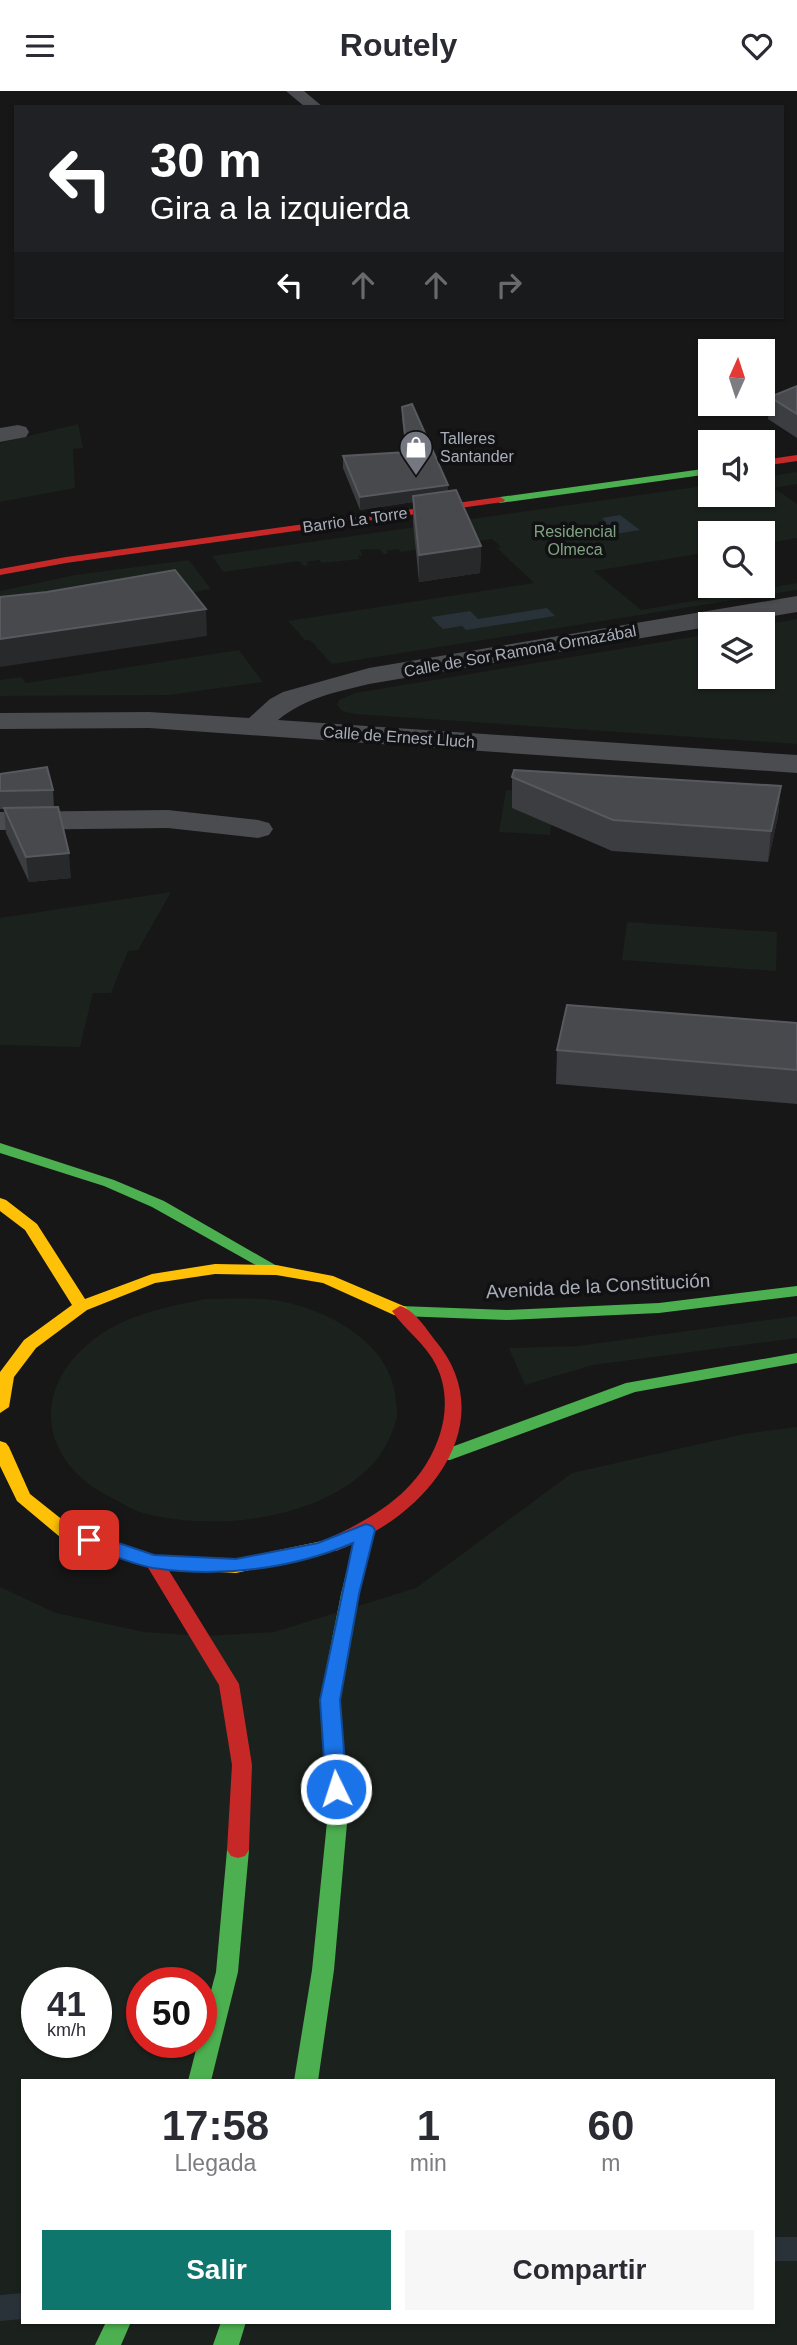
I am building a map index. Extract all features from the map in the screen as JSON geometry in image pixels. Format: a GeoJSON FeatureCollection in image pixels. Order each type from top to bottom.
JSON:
{"type":"FeatureCollection","features":[{"type":"Feature","properties":{"kind":"main road"},"geometry":{"type":"LineString","coordinates":[[775,461],[797,458]]}},
{"type":"Feature","properties":{"kind":"main road","name":"Barrio La Torre"},"geometry":{"type":"LineString","coordinates":[[0,572],[66,560],[698,473]]}},
{"type":"Feature","properties":{"kind":"main road"},"geometry":{"type":"LineString","coordinates":[[0,1148],[109,1183],[158,1204],[276,1271]]}},
{"type":"Feature","properties":{"kind":"main road"},"geometry":{"type":"LineString","coordinates":[[0,1203],[31,1227],[81,1306]]}},
{"type":"Feature","properties":{"kind":"main road"},"geometry":{"type":"LineString","coordinates":[[0,1407],[3,1377],[30,1344],[81,1306],[152,1279],[215,1269],[276,1271],[327,1279],[400,1311],[444,1364],[456,1408],[444,1456],[421,1491],[366,1530],[322,1549],[236,1566],[153,1561],[67,1533],[23,1497],[0,1447]]}},
{"type":"Feature","properties":{"kind":"main road","name":"Avenida de la Constitución"},"geometry":{"type":"LineString","coordinates":[[400,1311],[507,1315],[659,1308],[797,1291]]}},
{"type":"Feature","properties":{"kind":"main road"},"geometry":{"type":"LineString","coordinates":[[444,1456],[632,1387],[797,1359]]}},
{"type":"Feature","properties":{"kind":"main road"},"geometry":{"type":"LineString","coordinates":[[0,1498],[23,1497]]}},
{"type":"Feature","properties":{"kind":"main road"},"geometry":{"type":"LineString","coordinates":[[306,2079],[323,1971],[338,1812],[330,1700],[350,1594],[366,1530]]}},
{"type":"Feature","properties":{"kind":"main road"},"geometry":{"type":"LineString","coordinates":[[153,1561],[229,1684],[242,1765],[237,1874],[227,1972],[200,2079]]}},
{"type":"Feature","properties":{"kind":"main road"},"geometry":{"type":"LineString","coordinates":[[108,2345],[118,2324]]}},
{"type":"Feature","properties":{"kind":"main road"},"geometry":{"type":"LineString","coordinates":[[226,2345],[233,2324]]}},
{"type":"Feature","properties":{"kind":"street"},"geometry":{"type":"LineString","coordinates":[[295,91],[312,105]]}},
{"type":"Feature","properties":{"kind":"street","name":"Calle de Sor Ramona Ormazábal"},"geometry":{"type":"LineString","coordinates":[[257,727],[280,702],[309,691],[369,676],[797,604]]}},
{"type":"Feature","properties":{"kind":"street","name":"Calle de Ernest Lluch"},"geometry":{"type":"LineString","coordinates":[[0,721],[149,720],[797,764]]}},
{"type":"Feature","properties":{"kind":"street"},"geometry":{"type":"LineString","coordinates":[[0,821],[168,819],[258,829]]}},
{"type":"Feature","properties":{"kind":"green space"},"geometry":{"type":"Polygon","coordinates":[[[78,424],[83,448],[73,449],[75,488],[0,502],[0,443],[78,424]]]}},
{"type":"Feature","properties":{"kind":"green space"},"geometry":{"type":"Polygon","coordinates":[[[797,472],[797,484],[775,488],[775,475],[797,472]]]}},
{"type":"Feature","properties":{"kind":"green space","name":"Residencial Olmeca"},"geometry":{"type":"Polygon","coordinates":[[[698,487],[698,507],[775,507],[775,489],[797,504],[797,538],[775,542],[775,521],[698,521],[698,554],[594,571],[641,610],[710,598],[747,598],[332,664],[288,621],[534,583],[497,548],[501,547],[492,539],[401,552],[398,549],[386,551],[388,554],[379,549],[360,550],[363,555],[358,556],[360,559],[322,563],[319,560],[307,562],[308,565],[304,566],[299,561],[223,572],[212,556],[698,487]]]}},
{"type":"Feature","properties":{"kind":"green space"},"geometry":{"type":"Polygon","coordinates":[[[189,560],[211,589],[0,628],[0,591],[75,575],[189,560]]]}},
{"type":"Feature","properties":{"kind":"green space"},"geometry":{"type":"Polygon","coordinates":[[[797,583],[797,590],[775,594],[775,587],[797,583]]]}},
{"type":"Feature","properties":{"kind":"green space"},"geometry":{"type":"Polygon","coordinates":[[[797,619],[797,744],[355,714],[342,711],[337,705],[339,700],[355,693],[698,636],[698,689],[775,689],[775,623],[797,619]]]}},
{"type":"Feature","properties":{"kind":"green space"},"geometry":{"type":"Polygon","coordinates":[[[239,650],[263,682],[169,695],[0,696],[0,680],[21,677],[26,683],[239,650]]]}},
{"type":"Feature","properties":{"kind":"green space"},"geometry":{"type":"Polygon","coordinates":[[[506,790],[557,793],[550,835],[499,832],[506,790]]]}},
{"type":"Feature","properties":{"kind":"green space"},"geometry":{"type":"Polygon","coordinates":[[[171,892],[138,950],[128,951],[111,993],[93,993],[80,1047],[0,1045],[0,918],[171,892]]]}},
{"type":"Feature","properties":{"kind":"green space"},"geometry":{"type":"Polygon","coordinates":[[[627,922],[777,932],[776,971],[622,960],[627,922]]]}},
{"type":"Feature","properties":{"kind":"green space"},"geometry":{"type":"Polygon","coordinates":[[[205,1299],[264,1299],[305,1308],[346,1327],[364,1340],[379,1356],[389,1374],[395,1394],[396,1420],[381,1454],[357,1479],[331,1495],[271,1516],[206,1521],[139,1512],[89,1484],[70,1466],[57,1446],[52,1424],[52,1401],[60,1378],[75,1357],[97,1337],[122,1322],[149,1312],[205,1299]]]}},
{"type":"Feature","properties":{"kind":"green space"},"geometry":{"type":"Polygon","coordinates":[[[797,1316],[797,1338],[593,1365],[525,1385],[509,1348],[578,1346],[797,1316]]]}},
{"type":"Feature","properties":{"kind":"green space"},"geometry":{"type":"Polygon","coordinates":[[[797,1427],[797,2345],[0,2345],[0,1587],[56,1613],[144,1632],[206,1636],[274,1632],[416,1588],[572,1473],[744,1434],[797,1427]]]}},
{"type":"Feature","properties":{"kind":"shaded area"},"geometry":{"type":"Polygon","coordinates":[[[620,515],[640,530],[583,539],[571,529],[607,523],[602,518],[620,515]]]}},
{"type":"Feature","properties":{"kind":"shaded area"},"geometry":{"type":"Polygon","coordinates":[[[547,608],[555,616],[466,630],[462,626],[443,629],[431,617],[470,611],[478,619],[547,608]]]}},
{"type":"Feature","properties":{"kind":"building"},"geometry":{"type":"Polygon","coordinates":[[[797,386],[797,414],[775,400],[775,395],[797,386]]]}},
{"type":"Feature","properties":{"kind":"building"},"geometry":{"type":"Polygon","coordinates":[[[412,404],[448,485],[360,497],[343,456],[407,452],[402,407],[412,404]]]}},
{"type":"Feature","properties":{"kind":"building"},"geometry":{"type":"Polygon","coordinates":[[[456,490],[481,546],[419,555],[413,496],[456,490]]]}},
{"type":"Feature","properties":{"kind":"building"},"geometry":{"type":"Polygon","coordinates":[[[175,570],[206,609],[0,639],[0,597],[47,592],[175,570]]]}},
{"type":"Feature","properties":{"kind":"building"},"geometry":{"type":"Polygon","coordinates":[[[47,767],[53,790],[0,791],[0,774],[47,767]]]}},
{"type":"Feature","properties":{"kind":"building"},"geometry":{"type":"Polygon","coordinates":[[[514,770],[781,786],[771,831],[613,820],[512,777],[514,770]]]}},
{"type":"Feature","properties":{"kind":"building"},"geometry":{"type":"Polygon","coordinates":[[[58,807],[69,853],[26,857],[4,808],[58,807]]]}},
{"type":"Feature","properties":{"kind":"building"},"geometry":{"type":"Polygon","coordinates":[[[567,1005],[797,1023],[797,1070],[557,1050],[567,1005]]]}},
{"type":"Feature","properties":{"kind":"waterway"},"geometry":{"type":"LineString","coordinates":[[775,2249],[797,2249]]}},
{"type":"Feature","properties":{"kind":"waterway"},"geometry":{"type":"LineString","coordinates":[[0,2308],[21,2306]]}},
{"type":"Feature","properties":{"kind":"traffic: fast"},"geometry":{"type":"LineString","coordinates":[[500,500],[698,473]]}},
{"type":"Feature","properties":{"kind":"traffic: fast"},"geometry":{"type":"LineString","coordinates":[[0,1148],[109,1183],[158,1204],[276,1270]]}},
{"type":"Feature","properties":{"kind":"traffic: fast"},"geometry":{"type":"LineString","coordinates":[[400,1311],[507,1315],[659,1308],[797,1291]]}},
{"type":"Feature","properties":{"kind":"traffic: fast"},"geometry":{"type":"LineString","coordinates":[[444,1456],[632,1387],[797,1358]]}},
{"type":"Feature","properties":{"kind":"traffic: fast"},"geometry":{"type":"LineString","coordinates":[[306,2079],[323,1970],[338,1812],[330,1700],[350,1594],[366,1530]]}},
{"type":"Feature","properties":{"kind":"traffic: fast"},"geometry":{"type":"LineString","coordinates":[[200,2079],[227,1972],[238,1850]]}},
{"type":"Feature","properties":{"kind":"traffic: fast"},"geometry":{"type":"LineString","coordinates":[[108,2345],[118,2324]]}},
{"type":"Feature","properties":{"kind":"traffic: fast"},"geometry":{"type":"LineString","coordinates":[[226,2345],[233,2324]]}},
{"type":"Feature","properties":{"kind":"traffic: slow"},"geometry":{"type":"LineString","coordinates":[[0,1203],[31,1227],[81,1306]]}},
{"type":"Feature","properties":{"kind":"traffic: slow"},"geometry":{"type":"LineString","coordinates":[[0,1407],[6,1376],[30,1344],[81,1306],[152,1279],[215,1269],[276,1270],[327,1279],[400,1311]]}},
{"type":"Feature","properties":{"kind":"traffic: slow"},"geometry":{"type":"LineString","coordinates":[[0,1447],[23,1497],[67,1533],[153,1561],[236,1566],[332,1545]]}},
{"type":"Feature","properties":{"kind":"traffic: jam"},"geometry":{"type":"LineString","coordinates":[[775,461],[797,458]]}},
{"type":"Feature","properties":{"kind":"traffic: jam"},"geometry":{"type":"LineString","coordinates":[[0,572],[66,560],[500,500]]}},
{"type":"Feature","properties":{"kind":"traffic: jam"},"geometry":{"type":"LineString","coordinates":[[332,1545],[372,1526],[421,1488],[443,1452],[450,1431],[453,1397],[448,1372],[435,1351],[400,1311]]}},
{"type":"Feature","properties":{"kind":"traffic: jam"},"geometry":{"type":"LineString","coordinates":[[153,1561],[229,1684],[242,1765],[238,1850]]}},
{"type":"Feature","properties":{"kind":"place","name":"Talleres Santander"},"geometry":{"type":"Point","coordinates":[416,477]}},
{"type":"Feature","properties":{"kind":"route"},"geometry":{"type":"LineString","coordinates":[[89,1540],[153,1561],[236,1566],[322,1549],[366,1530],[350,1594],[330,1700],[336,1789]]}}]}
